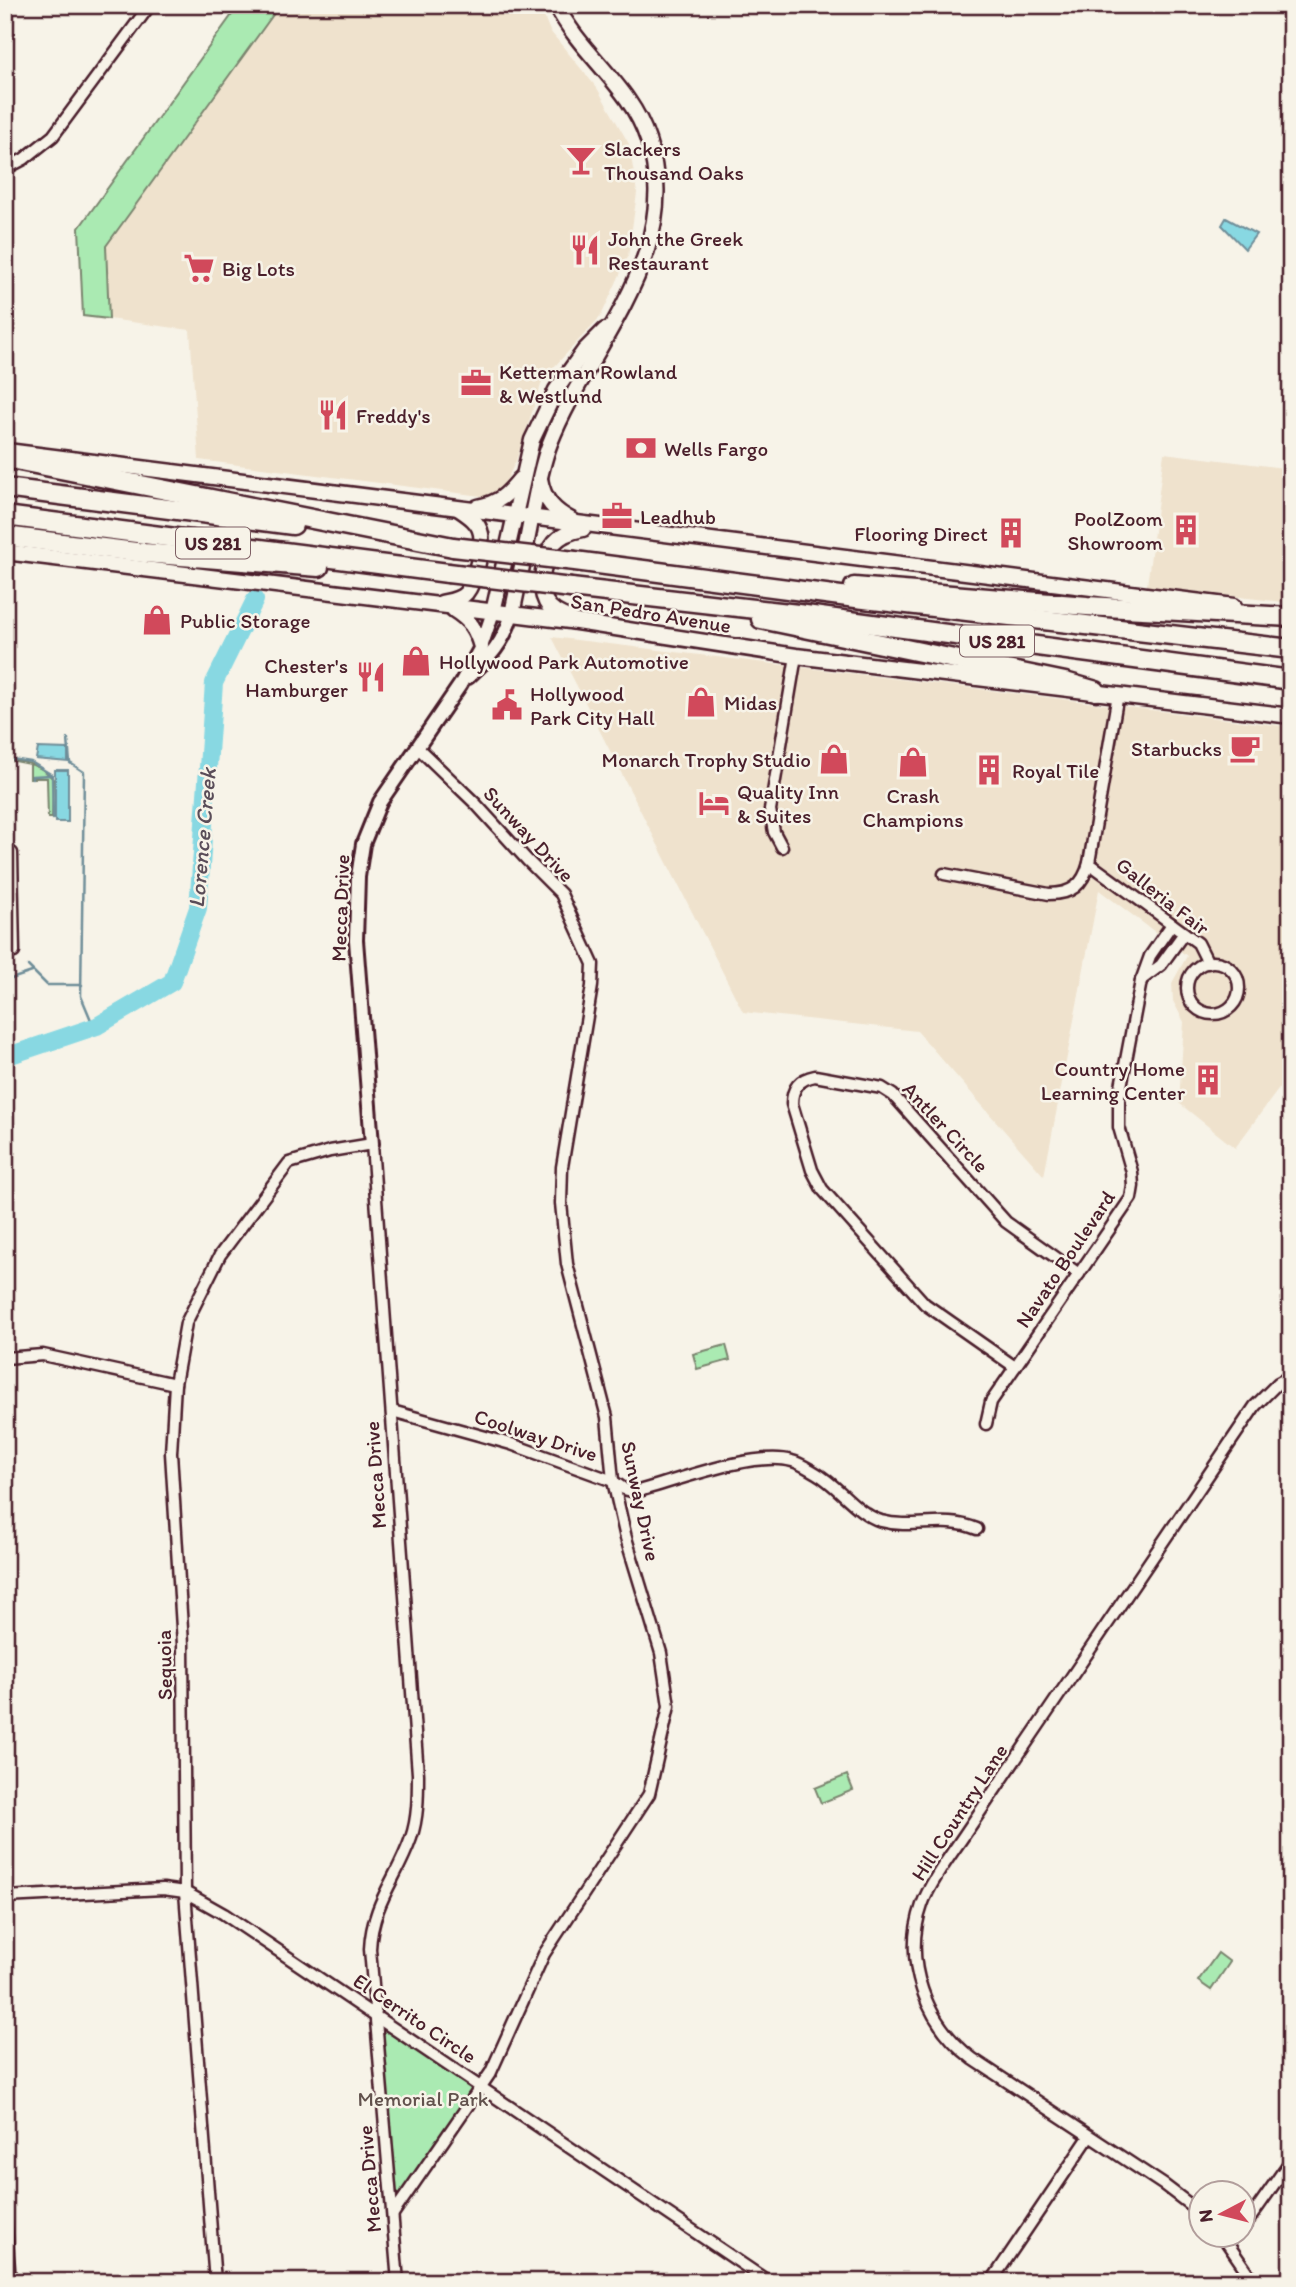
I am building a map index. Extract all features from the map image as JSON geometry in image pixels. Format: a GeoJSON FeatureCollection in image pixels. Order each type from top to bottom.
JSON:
{"type":"FeatureCollection","features":[{"type":"Feature","properties":{"kind":"highway"},"geometry":{"type":"LineString","coordinates":[[5,458],[453,547]]}},
{"type":"Feature","properties":{"kind":"highway","name":"US 281"},"geometry":{"type":"LineString","coordinates":[[5,488],[453,547],[1291,649]]}},
{"type":"Feature","properties":{"kind":"highway","name":"US 281"},"geometry":{"type":"LineString","coordinates":[[5,516],[448,573],[798,614],[1291,680]]}},
{"type":"Feature","properties":{"kind":"highway"},"geometry":{"type":"LineString","coordinates":[[5,537],[144,554],[345,570],[421,569]]}},
{"type":"Feature","properties":{"kind":"highway"},"geometry":{"type":"LineString","coordinates":[[768,586],[878,588],[1087,606],[1291,615]]}},
{"type":"Feature","properties":{"kind":"highway"},"geometry":{"type":"LineString","coordinates":[[703,604],[790,626],[1065,682],[1096,691]]}},
{"type":"Feature","properties":{"kind":"main road"},"geometry":{"type":"LineString","coordinates":[[512,614],[540,477],[550,444],[632,289],[646,254],[654,222],[656,181],[654,161],[646,133],[632,104],[579,40],[556,5]]}},
{"type":"Feature","properties":{"kind":"main road","name":"Mecca Drive"},"geometry":{"type":"LineString","coordinates":[[493,612],[531,440],[551,397],[584,351],[614,322]]}},
{"type":"Feature","properties":{"kind":"main road"},"geometry":{"type":"LineString","coordinates":[[5,451],[1291,615]]}},
{"type":"Feature","properties":{"kind":"main road"},"geometry":{"type":"LineString","coordinates":[[459,509],[495,503],[507,496],[523,474]]}},
{"type":"Feature","properties":{"kind":"main road"},"geometry":{"type":"LineString","coordinates":[[540,477],[547,502],[558,513],[586,526]]}},
{"type":"Feature","properties":{"kind":"main road"},"geometry":{"type":"LineString","coordinates":[[433,605],[460,598],[473,579],[481,534],[476,523],[459,509]]}},
{"type":"Feature","properties":{"kind":"main road"},"geometry":{"type":"LineString","coordinates":[[581,623],[558,614],[546,602],[543,574],[549,550],[555,542],[586,526]]}},
{"type":"Feature","properties":{"kind":"main road","name":"San Pedro Avenue"},"geometry":{"type":"LineString","coordinates":[[5,552],[581,623],[796,656],[1291,716]]}},
{"type":"Feature","properties":{"kind":"main road"},"geometry":{"type":"LineString","coordinates":[[450,607],[468,620],[476,631],[481,647]]}},
{"type":"Feature","properties":{"kind":"street"},"geometry":{"type":"LineString","coordinates":[[5,169],[24,159],[53,136],[150,5]]}},
{"type":"Feature","properties":{"kind":"street","name":"Mecca Drive"},"geometry":{"type":"LineString","coordinates":[[398,2282],[370,1933],[375,1913],[411,1839],[417,1807],[418,1774],[356,940],[358,877],[363,844],[380,802],[460,685],[481,647],[493,612]]}},
{"type":"Feature","properties":{"kind":"street","name":"Mecca Drive"},"geometry":{"type":"LineString","coordinates":[[460,685],[494,653],[506,633],[512,614]]}},
{"type":"Feature","properties":{"kind":"street"},"geometry":{"type":"LineString","coordinates":[[782,847],[774,832],[769,810],[796,656]]}},
{"type":"Feature","properties":{"kind":"street"},"geometry":{"type":"LineString","coordinates":[[944,874],[1049,894],[1060,894],[1078,886],[1085,877],[1089,863],[1118,694]]}},
{"type":"Feature","properties":{"kind":"street","name":"Sunway Drive"},"geometry":{"type":"LineString","coordinates":[[393,2215],[491,2072],[544,1954],[649,1794],[669,1706],[661,1653],[626,1538],[613,1481],[607,1417],[567,1264],[561,1203],[562,1167],[592,986],[593,964],[561,894],[476,804],[417,747]]}},
{"type":"Feature","properties":{"kind":"street"},"geometry":{"type":"LineString","coordinates":[[8,853],[15,952]]}},
{"type":"Feature","properties":{"kind":"street","name":"Galleria Fair"},"geometry":{"type":"LineString","coordinates":[[1089,863],[1198,943],[1208,963]]}},
{"type":"Feature","properties":{"kind":"street","name":"Navato Boulevard"},"geometry":{"type":"LineString","coordinates":[[986,1424],[991,1402],[1131,1198],[1132,1172],[1119,1127],[1118,1113],[1136,996],[1150,956],[1172,924]]}},
{"type":"Feature","properties":{"kind":"street"},"geometry":{"type":"LineString","coordinates":[[1141,981],[1161,965],[1184,933]]}},
{"type":"Feature","properties":{"kind":"street","name":"Galleria Fair"},"geometry":{"type":"LineString","coordinates":[[1216,962],[1226,966],[1236,976],[1238,984],[1238,995],[1232,1006],[1218,1014],[1200,1011],[1189,998],[1188,980],[1192,972],[1208,963],[1216,962]]}},
{"type":"Feature","properties":{"kind":"street","name":"Antler Circle"},"geometry":{"type":"LineString","coordinates":[[1015,1367],[925,1304],[822,1189],[812,1170],[792,1104],[796,1085],[815,1076],[882,1088],[893,1096],[1006,1222],[1079,1274]]}},
{"type":"Feature","properties":{"kind":"street","name":"Sequoia"},"geometry":{"type":"LineString","coordinates":[[215,2282],[185,1892],[183,1644],[171,1453],[175,1384],[186,1323],[220,1255],[289,1163],[330,1151],[372,1144]]}},
{"type":"Feature","properties":{"kind":"street"},"geometry":{"type":"LineString","coordinates":[[5,1358],[43,1355],[175,1384]]}},
{"type":"Feature","properties":{"kind":"street","name":"Hill Country Lane"},"geometry":{"type":"LineString","coordinates":[[1188,2203],[962,2051],[935,2020],[923,1996],[917,1970],[916,1942],[922,1903],[967,1831],[1255,1406],[1278,1383],[1291,1376]]}},
{"type":"Feature","properties":{"kind":"street","name":"Coolway Drive"},"geometry":{"type":"LineString","coordinates":[[392,1411],[512,1444],[613,1481],[624,1489],[635,1492],[743,1462],[768,1459],[792,1461],[819,1475],[866,1513],[880,1520],[897,1523],[948,1521],[964,1523],[977,1529]]}},
{"type":"Feature","properties":{"kind":"street","name":"El Cerrito Circle"},"geometry":{"type":"LineString","coordinates":[[5,1897],[163,1889],[185,1892],[224,1914],[376,2015],[769,2282]]}},
{"type":"Feature","properties":{"kind":"street"},"geometry":{"type":"LineString","coordinates":[[991,2282],[1088,2137]]}},
{"type":"Feature","properties":{"kind":"street"},"geometry":{"type":"LineString","coordinates":[[1258,2207],[1291,2160]]}},
{"type":"Feature","properties":{"kind":"street"},"geometry":{"type":"LineString","coordinates":[[5,2213],[10,2282]]}},
{"type":"Feature","properties":{"kind":"street"},"geometry":{"type":"LineString","coordinates":[[1231,2248],[1254,2282]]}},
{"type":"Feature","properties":{"kind":"shaded area"},"geometry":{"type":"Polygon","coordinates":[[[280,5],[539,5],[550,31],[597,88],[629,144],[637,193],[628,257],[601,316],[543,379],[516,461],[505,483],[489,497],[199,460],[190,330],[109,319],[105,246],[280,5]]]}},
{"type":"Feature","properties":{"kind":"shaded area"},"geometry":{"type":"Polygon","coordinates":[[[1164,453],[1291,469],[1291,603],[1147,586],[1164,453]]]}},
{"type":"Feature","properties":{"kind":"shaded area"},"geometry":{"type":"Polygon","coordinates":[[[552,637],[1291,727],[1291,1082],[1286,1079],[1235,1148],[1179,1103],[1184,1022],[1173,1001],[1172,983],[1187,956],[1099,890],[1044,1176],[917,1031],[743,1012],[552,637]]]}},
{"type":"Feature","properties":{"kind":"green space"},"geometry":{"type":"Polygon","coordinates":[[[239,5],[280,5],[106,246],[109,319],[83,316],[79,228],[239,5]]]}},
{"type":"Feature","properties":{"kind":"green space"},"geometry":{"type":"Polygon","coordinates":[[[30,764],[53,779],[52,818],[48,818],[47,778],[30,778],[30,764]]]}},
{"type":"Feature","properties":{"kind":"green space"},"geometry":{"type":"Polygon","coordinates":[[[726,1345],[730,1360],[697,1369],[693,1354],[726,1345]]]}},
{"type":"Feature","properties":{"kind":"green space"},"geometry":{"type":"Polygon","coordinates":[[[847,1775],[853,1790],[821,1803],[815,1788],[847,1775]]]}},
{"type":"Feature","properties":{"kind":"green space"},"geometry":{"type":"Polygon","coordinates":[[[1218,1953],[1230,1962],[1211,1990],[1198,1981],[1218,1953]]]}},
{"type":"Feature","properties":{"kind":"green space","name":"Memorial Park"},"geometry":{"type":"Polygon","coordinates":[[[382,2031],[387,2031],[471,2088],[470,2094],[399,2199],[395,2199],[382,2031]]]}},
{"type":"Feature","properties":{"kind":"water"},"geometry":{"type":"Polygon","coordinates":[[[1226,218],[1256,234],[1245,249],[1222,225],[1226,218]]]}},
{"type":"Feature","properties":{"kind":"water"},"geometry":{"type":"Polygon","coordinates":[[[38,748],[68,749],[68,762],[36,759],[38,748]]]}},
{"type":"Feature","properties":{"kind":"water"},"geometry":{"type":"Polygon","coordinates":[[[55,770],[68,770],[68,822],[55,822],[55,770]]]}},
{"type":"Feature","properties":{"kind":"waterway","name":"Lorence Creek"},"geometry":{"type":"LineString","coordinates":[[5,1057],[97,1026],[172,982],[198,908],[214,683],[255,600]]}},
{"type":"Feature","properties":{"kind":"waterway"},"geometry":{"type":"LineString","coordinates":[[68,739],[70,763],[84,772],[81,996],[91,1020],[97,1026]]}},
{"type":"Feature","properties":{"kind":"waterway"},"geometry":{"type":"LineString","coordinates":[[5,758],[31,762],[52,775],[53,819]]}},
{"type":"Feature","properties":{"kind":"waterway"},"geometry":{"type":"LineString","coordinates":[[32,778],[51,775]]}},
{"type":"Feature","properties":{"kind":"waterway"},"geometry":{"type":"LineString","coordinates":[[28,966],[47,985],[82,985]]}},
{"type":"Feature","properties":{"kind":"waterway"},"geometry":{"type":"LineString","coordinates":[[5,981],[32,972]]}},
{"type":"Feature","properties":{"kind":"place","name":"Slackers Thousand Oaks"},"geometry":{"type":"Point","coordinates":[581,160]}},
{"type":"Feature","properties":{"kind":"place","name":"John the Greek Restaurant"},"geometry":{"type":"Point","coordinates":[585,250]}},
{"type":"Feature","properties":{"kind":"place","name":"Big Lots"},"geometry":{"type":"Point","coordinates":[199,268]}},
{"type":"Feature","properties":{"kind":"place","name":"Ketterman Rowland & Westlund"},"geometry":{"type":"Point","coordinates":[476,383]}},
{"type":"Feature","properties":{"kind":"place","name":"Freddy's"},"geometry":{"type":"Point","coordinates":[333,415]}},
{"type":"Feature","properties":{"kind":"place","name":"Wells Fargo"},"geometry":{"type":"Point","coordinates":[641,448]}},
{"type":"Feature","properties":{"kind":"place","name":"Leadhub"},"geometry":{"type":"Point","coordinates":[617,516]}},
{"type":"Feature","properties":{"kind":"place","name":"PoolZoom Showroom"},"geometry":{"type":"Point","coordinates":[1186,530]}},
{"type":"Feature","properties":{"kind":"place","name":"Flooring Direct"},"geometry":{"type":"Point","coordinates":[1011,533]}},
{"type":"Feature","properties":{"kind":"place","name":"Public Storage"},"geometry":{"type":"Point","coordinates":[157,620]}},
{"type":"Feature","properties":{"kind":"place","name":"Hollywood Park Automotive"},"geometry":{"type":"Point","coordinates":[416,661]}},
{"type":"Feature","properties":{"kind":"place","name":"Chester's Hamburger"},"geometry":{"type":"Point","coordinates":[371,677]}},
{"type":"Feature","properties":{"kind":"place","name":"Midas"},"geometry":{"type":"Point","coordinates":[701,702]}},
{"type":"Feature","properties":{"kind":"place","name":"Hollywood Park City Hall"},"geometry":{"type":"Point","coordinates":[507,705]}},
{"type":"Feature","properties":{"kind":"place","name":"Starbucks"},"geometry":{"type":"Point","coordinates":[1245,748]}},
{"type":"Feature","properties":{"kind":"place","name":"Monarch Trophy Studio"},"geometry":{"type":"Point","coordinates":[834,759]}},
{"type":"Feature","properties":{"kind":"place","name":"Crash Champions"},"geometry":{"type":"Point","coordinates":[913,762]}},
{"type":"Feature","properties":{"kind":"place","name":"Royal Tile"},"geometry":{"type":"Point","coordinates":[989,770]}},
{"type":"Feature","properties":{"kind":"place","name":"Quality Inn & Suites"},"geometry":{"type":"Point","coordinates":[714,803]}},
{"type":"Feature","properties":{"kind":"place","name":"Country Home Learning Center"},"geometry":{"type":"Point","coordinates":[1208,1080]}}]}
